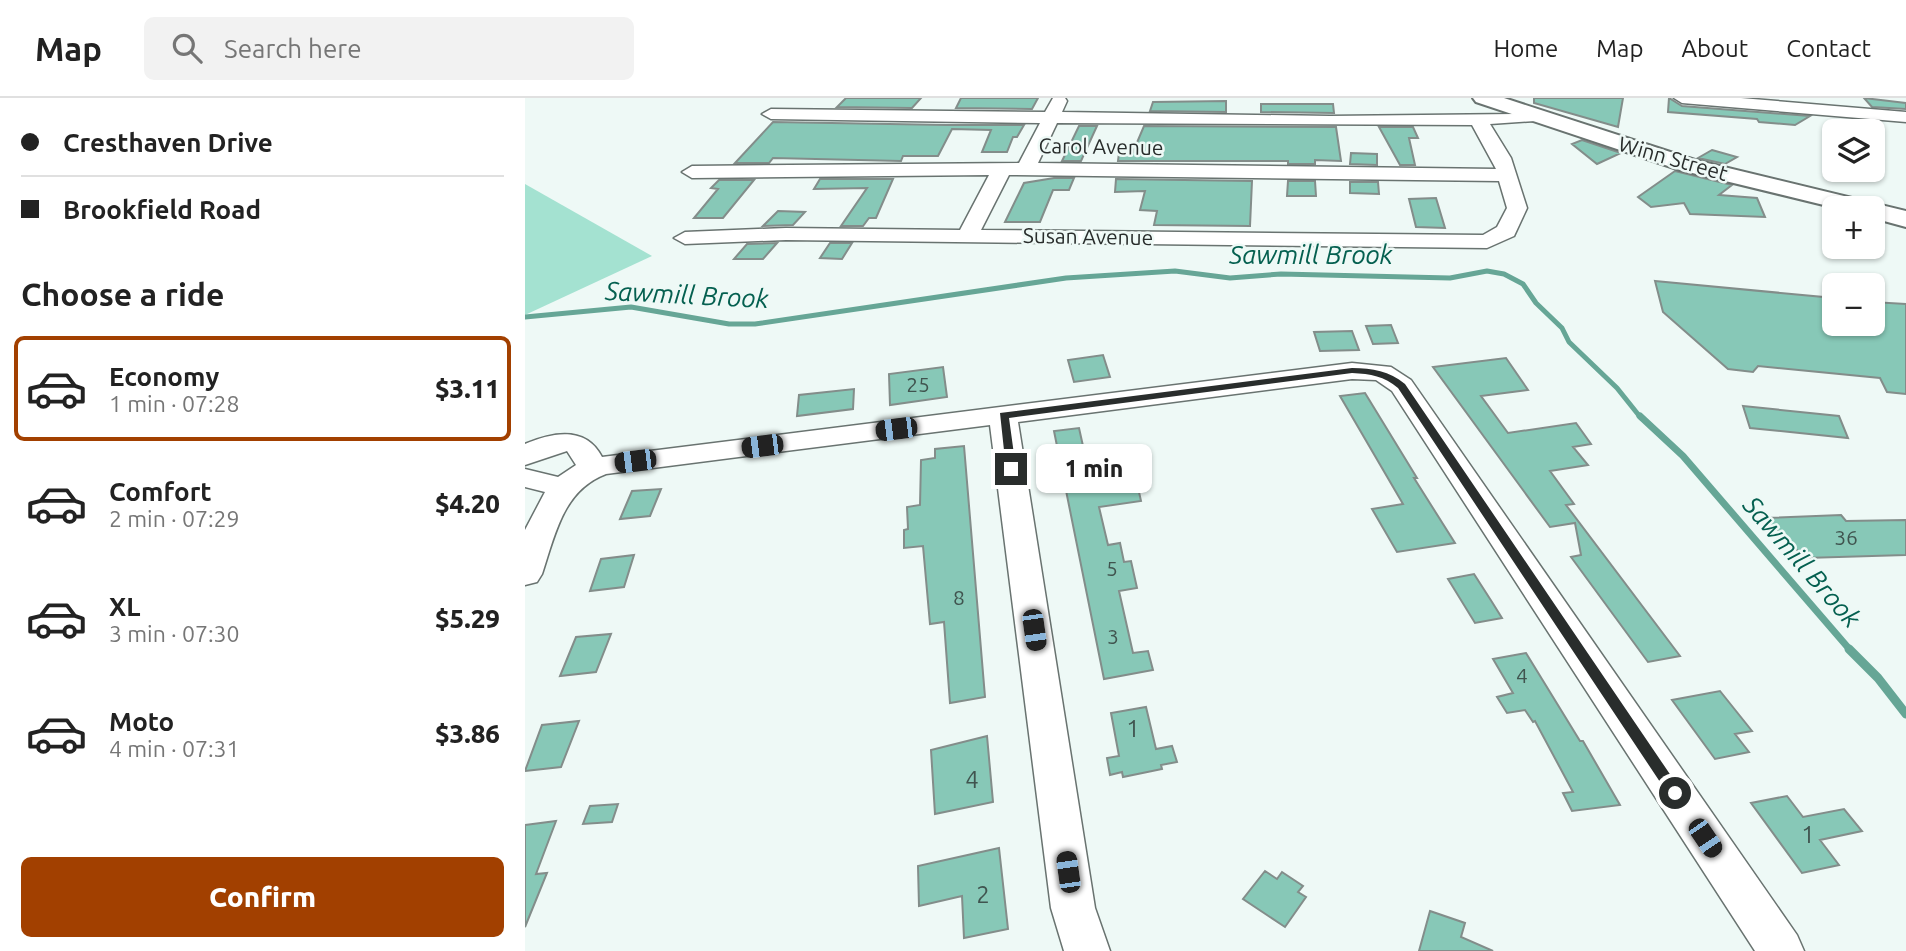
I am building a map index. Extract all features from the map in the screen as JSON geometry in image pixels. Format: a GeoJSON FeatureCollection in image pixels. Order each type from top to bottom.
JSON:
{"type":"FeatureCollection","features":[{"type":"Feature","properties":{"kind":"main road","name":"Winn Street"},"geometry":{"type":"LineString","coordinates":[[1481,109],[1535,116],[1688,165],[1822,198]]}},
{"type":"Feature","properties":{"kind":"main road"},"geometry":{"type":"LineString","coordinates":[[1885,213],[1906,219]]}},
{"type":"Feature","properties":{"kind":"street"},"geometry":{"type":"LineString","coordinates":[[1025,169],[1061,98]]}},
{"type":"Feature","properties":{"kind":"street"},"geometry":{"type":"LineString","coordinates":[[1682,98],[1906,117]]}},
{"type":"Feature","properties":{"kind":"street"},"geometry":{"type":"LineString","coordinates":[[771,114],[1052,116],[1481,109],[1508,175]]}},
{"type":"Feature","properties":{"kind":"street"},"geometry":{"type":"LineString","coordinates":[[968,235],[1002,169]]}},
{"type":"Feature","properties":{"kind":"street","name":"Carol Avenue"},"geometry":{"type":"LineString","coordinates":[[692,172],[1025,169],[1508,175]]}},
{"type":"Feature","properties":{"kind":"street","name":"Susan Avenue"},"geometry":{"type":"LineString","coordinates":[[685,238],[786,234],[1491,241],[1506,232],[1516,213],[1508,175]]}},
{"type":"Feature","properties":{"kind":"street"},"geometry":{"type":"LineString","coordinates":[[525,575],[562,487],[570,479],[592,468],[1352,371],[1372,371],[1394,379],[1781,951]]}},
{"type":"Feature","properties":{"kind":"street"},"geometry":{"type":"LineString","coordinates":[[1003,415],[1073,908],[1087,951]]}},
{"type":"Feature","properties":{"kind":"street"},"geometry":{"type":"LineString","coordinates":[[525,456],[546,445],[571,443],[582,449],[592,468]]}},
{"type":"Feature","properties":{"kind":"street"},"geometry":{"type":"LineString","coordinates":[[525,478],[562,487]]}},
{"type":"Feature","properties":{"kind":"green space"},"geometry":{"type":"Polygon","coordinates":[[[525,184],[652,256],[525,315],[525,184]]]}},
{"type":"Feature","properties":{"kind":"building"},"geometry":{"type":"Polygon","coordinates":[[[846,98],[921,98],[912,108],[837,107],[846,98]]]}},
{"type":"Feature","properties":{"kind":"building"},"geometry":{"type":"Polygon","coordinates":[[[961,98],[1038,98],[1032,109],[956,108],[961,98]]]}},
{"type":"Feature","properties":{"kind":"building"},"geometry":{"type":"Polygon","coordinates":[[[1534,98],[1623,98],[1618,127],[1534,103],[1534,98]]]}},
{"type":"Feature","properties":{"kind":"building"},"geometry":{"type":"Polygon","coordinates":[[[1669,98],[1682,106],[1810,116],[1795,125],[1668,112],[1669,98]]]}},
{"type":"Feature","properties":{"kind":"building"},"geometry":{"type":"Polygon","coordinates":[[[1864,98],[1906,103],[1906,109],[1872,107],[1864,98]]]}},
{"type":"Feature","properties":{"kind":"building"},"geometry":{"type":"Polygon","coordinates":[[[1226,101],[1226,112],[1150,111],[1153,102],[1226,101]]]}},
{"type":"Feature","properties":{"kind":"building"},"geometry":{"type":"Polygon","coordinates":[[[1261,104],[1333,104],[1334,113],[1261,112],[1261,104]]]}},
{"type":"Feature","properties":{"kind":"building"},"geometry":{"type":"Polygon","coordinates":[[[773,122],[1024,125],[1017,137],[1013,137],[1007,152],[982,152],[991,130],[952,129],[938,156],[903,156],[901,161],[773,158],[769,163],[735,163],[773,122]]]}},
{"type":"Feature","properties":{"kind":"building"},"geometry":{"type":"Polygon","coordinates":[[[1079,126],[1097,126],[1081,161],[1062,161],[1079,126]]]}},
{"type":"Feature","properties":{"kind":"building"},"geometry":{"type":"Polygon","coordinates":[[[1144,126],[1336,127],[1341,161],[1315,160],[1315,164],[1288,164],[1288,161],[1118,161],[1119,153],[1133,152],[1144,126]]]}},
{"type":"Feature","properties":{"kind":"building"},"geometry":{"type":"Polygon","coordinates":[[[1379,127],[1413,127],[1418,138],[1409,138],[1415,165],[1400,165],[1379,127]]]}},
{"type":"Feature","properties":{"kind":"building"},"geometry":{"type":"Polygon","coordinates":[[[1582,140],[1621,153],[1597,164],[1572,144],[1582,140]]]}},
{"type":"Feature","properties":{"kind":"building"},"geometry":{"type":"Polygon","coordinates":[[[1712,150],[1737,157],[1725,164],[1698,158],[1712,150]]]}},
{"type":"Feature","properties":{"kind":"building"},"geometry":{"type":"Polygon","coordinates":[[[1351,153],[1377,154],[1377,165],[1350,164],[1351,153]]]}},
{"type":"Feature","properties":{"kind":"building"},"geometry":{"type":"Polygon","coordinates":[[[1675,171],[1732,185],[1719,195],[1757,198],[1765,217],[1690,214],[1684,203],[1651,207],[1638,197],[1675,171]]]}},
{"type":"Feature","properties":{"kind":"building"},"geometry":{"type":"Polygon","coordinates":[[[1074,178],[1069,190],[1053,190],[1040,222],[1005,222],[1024,183],[1074,178]]]}},
{"type":"Feature","properties":{"kind":"building"},"geometry":{"type":"Polygon","coordinates":[[[820,179],[893,179],[876,218],[869,218],[863,226],[841,226],[867,188],[814,189],[820,179]]]}},
{"type":"Feature","properties":{"kind":"building"},"geometry":{"type":"Polygon","coordinates":[[[1116,179],[1252,181],[1250,226],[1154,225],[1157,211],[1140,210],[1145,191],[1115,192],[1116,179]]]}},
{"type":"Feature","properties":{"kind":"building"},"geometry":{"type":"Polygon","coordinates":[[[719,180],[754,180],[723,218],[694,218],[718,189],[711,188],[719,180]]]}},
{"type":"Feature","properties":{"kind":"building"},"geometry":{"type":"Polygon","coordinates":[[[1288,181],[1315,181],[1316,196],[1287,196],[1288,181]]]}},
{"type":"Feature","properties":{"kind":"building"},"geometry":{"type":"Polygon","coordinates":[[[1350,182],[1378,182],[1379,194],[1350,193],[1350,182]]]}},
{"type":"Feature","properties":{"kind":"building"},"geometry":{"type":"Polygon","coordinates":[[[1436,198],[1445,228],[1416,227],[1409,199],[1436,198]]]}},
{"type":"Feature","properties":{"kind":"building"},"geometry":{"type":"Polygon","coordinates":[[[778,211],[805,212],[793,225],[763,226],[778,211]]]}},
{"type":"Feature","properties":{"kind":"building"},"geometry":{"type":"Polygon","coordinates":[[[777,243],[763,259],[734,259],[747,244],[777,243]]]}},
{"type":"Feature","properties":{"kind":"building"},"geometry":{"type":"Polygon","coordinates":[[[830,243],[852,243],[842,259],[820,258],[830,243]]]}},
{"type":"Feature","properties":{"kind":"building"},"geometry":{"type":"Polygon","coordinates":[[[1655,281],[1822,297],[1822,336],[1885,336],[1885,303],[1906,304],[1906,394],[1887,392],[1880,378],[1758,366],[1753,372],[1728,369],[1663,312],[1655,281]]]}},
{"type":"Feature","properties":{"kind":"building"},"geometry":{"type":"Polygon","coordinates":[[[1391,325],[1398,343],[1373,344],[1366,326],[1391,325]]]}},
{"type":"Feature","properties":{"kind":"building"},"geometry":{"type":"Polygon","coordinates":[[[1352,331],[1359,350],[1320,351],[1314,332],[1352,331]]]}},
{"type":"Feature","properties":{"kind":"building"},"geometry":{"type":"Polygon","coordinates":[[[1103,355],[1110,377],[1074,382],[1068,360],[1103,355]]]}},
{"type":"Feature","properties":{"kind":"building"},"geometry":{"type":"Polygon","coordinates":[[[1506,358],[1528,390],[1481,396],[1508,433],[1576,423],[1591,444],[1573,447],[1588,465],[1550,471],[1574,504],[1566,505],[1680,656],[1648,662],[1571,557],[1581,555],[1575,523],[1550,527],[1433,367],[1506,358]]]}},
{"type":"Feature","properties":{"kind":"building"},"geometry":{"type":"Polygon","coordinates":[[[943,367],[947,397],[890,405],[889,374],[943,367]]]}},
{"type":"Feature","properties":{"kind":"building"},"geometry":{"type":"Polygon","coordinates":[[[854,389],[853,409],[797,416],[799,395],[854,389]]]}},
{"type":"Feature","properties":{"kind":"building"},"geometry":{"type":"Polygon","coordinates":[[[1365,393],[1455,543],[1397,552],[1372,509],[1403,504],[1340,396],[1365,393]]]}},
{"type":"Feature","properties":{"kind":"building"},"geometry":{"type":"Polygon","coordinates":[[[1743,406],[1839,416],[1848,438],[1750,428],[1743,406]]]}},
{"type":"Feature","properties":{"kind":"building"},"geometry":{"type":"Polygon","coordinates":[[[1079,428],[1085,455],[1098,453],[1102,480],[1134,475],[1137,483],[1141,501],[1099,507],[1108,545],[1120,543],[1124,562],[1131,561],[1137,588],[1119,591],[1133,653],[1148,651],[1153,670],[1104,679],[1054,431],[1079,428]]]}},
{"type":"Feature","properties":{"kind":"building"},"geometry":{"type":"Polygon","coordinates":[[[964,446],[985,697],[950,703],[944,622],[930,624],[923,546],[904,548],[904,530],[908,529],[907,507],[920,505],[921,460],[935,458],[935,449],[964,446]]]}},
{"type":"Feature","properties":{"kind":"building"},"geometry":{"type":"Polygon","coordinates":[[[661,489],[650,516],[620,519],[632,491],[661,489]]]}},
{"type":"Feature","properties":{"kind":"building"},"geometry":{"type":"Polygon","coordinates":[[[1841,515],[1846,521],[1906,520],[1906,555],[1805,558],[1764,518],[1841,515]]]}},
{"type":"Feature","properties":{"kind":"building"},"geometry":{"type":"Polygon","coordinates":[[[634,555],[624,587],[590,591],[601,559],[634,555]]]}},
{"type":"Feature","properties":{"kind":"building"},"geometry":{"type":"Polygon","coordinates":[[[1474,574],[1502,618],[1475,623],[1448,579],[1474,574]]]}},
{"type":"Feature","properties":{"kind":"building"},"geometry":{"type":"Polygon","coordinates":[[[611,634],[596,672],[560,676],[576,637],[611,634]]]}},
{"type":"Feature","properties":{"kind":"building"},"geometry":{"type":"Polygon","coordinates":[[[1526,653],[1580,741],[1583,741],[1620,805],[1572,811],[1563,793],[1573,792],[1535,721],[1533,722],[1525,710],[1507,713],[1497,697],[1513,693],[1493,659],[1526,653]]]}},
{"type":"Feature","properties":{"kind":"building"},"geometry":{"type":"Polygon","coordinates":[[[1720,691],[1752,731],[1735,734],[1749,752],[1715,759],[1672,700],[1720,691]]]}},
{"type":"Feature","properties":{"kind":"building"},"geometry":{"type":"Polygon","coordinates":[[[1146,707],[1156,749],[1172,746],[1177,762],[1161,765],[1162,769],[1123,777],[1122,772],[1110,775],[1107,758],[1119,756],[1111,713],[1146,707]]]}},
{"type":"Feature","properties":{"kind":"building"},"geometry":{"type":"Polygon","coordinates":[[[579,721],[561,767],[525,771],[542,725],[579,721]]]}},
{"type":"Feature","properties":{"kind":"building"},"geometry":{"type":"Polygon","coordinates":[[[987,736],[993,802],[935,814],[931,750],[987,736]]]}},
{"type":"Feature","properties":{"kind":"building"},"geometry":{"type":"Polygon","coordinates":[[[1787,796],[1803,817],[1844,809],[1862,831],[1820,840],[1839,865],[1802,873],[1751,803],[1787,796]]]}},
{"type":"Feature","properties":{"kind":"building"},"geometry":{"type":"Polygon","coordinates":[[[618,804],[612,822],[583,824],[590,806],[618,804]]]}},
{"type":"Feature","properties":{"kind":"building"},"geometry":{"type":"Polygon","coordinates":[[[556,821],[536,874],[547,873],[525,927],[525,825],[556,821]]]}},
{"type":"Feature","properties":{"kind":"building"},"geometry":{"type":"Polygon","coordinates":[[[999,848],[1008,929],[964,938],[962,896],[919,906],[918,866],[999,848]]]}},
{"type":"Feature","properties":{"kind":"building"},"geometry":{"type":"Polygon","coordinates":[[[1265,871],[1277,879],[1282,872],[1303,886],[1298,892],[1306,897],[1285,927],[1243,899],[1265,871]]]}},
{"type":"Feature","properties":{"kind":"building"},"geometry":{"type":"Polygon","coordinates":[[[1430,911],[1465,923],[1461,937],[1493,951],[1419,951],[1430,911]]]}},
{"type":"Feature","properties":{"kind":"waterway","name":"Sawmill Brook"},"geometry":{"type":"LineString","coordinates":[[525,317],[631,307],[729,324],[755,324],[1066,278],[1175,271],[1230,278],[1281,274],[1450,278],[1487,271],[1504,274],[1523,284],[1536,303],[1562,328],[1569,342],[1617,388],[1641,418]]}},
{"type":"Feature","properties":{"kind":"waterway","name":"Sawmill Brook"},"geometry":{"type":"LineString","coordinates":[[1640,416],[1683,456],[1851,651]]}},
{"type":"Feature","properties":{"kind":"waterway","name":"Sawmill Brook"},"geometry":{"type":"LineString","coordinates":[[1851,651],[1878,678],[1906,714]]}},
{"type":"Feature","properties":{"kind":"route"},"geometry":{"type":"LineString","coordinates":[[1011,469],[1003,415],[1352,371],[1382,373],[1402,386],[1675,793]]}}]}
